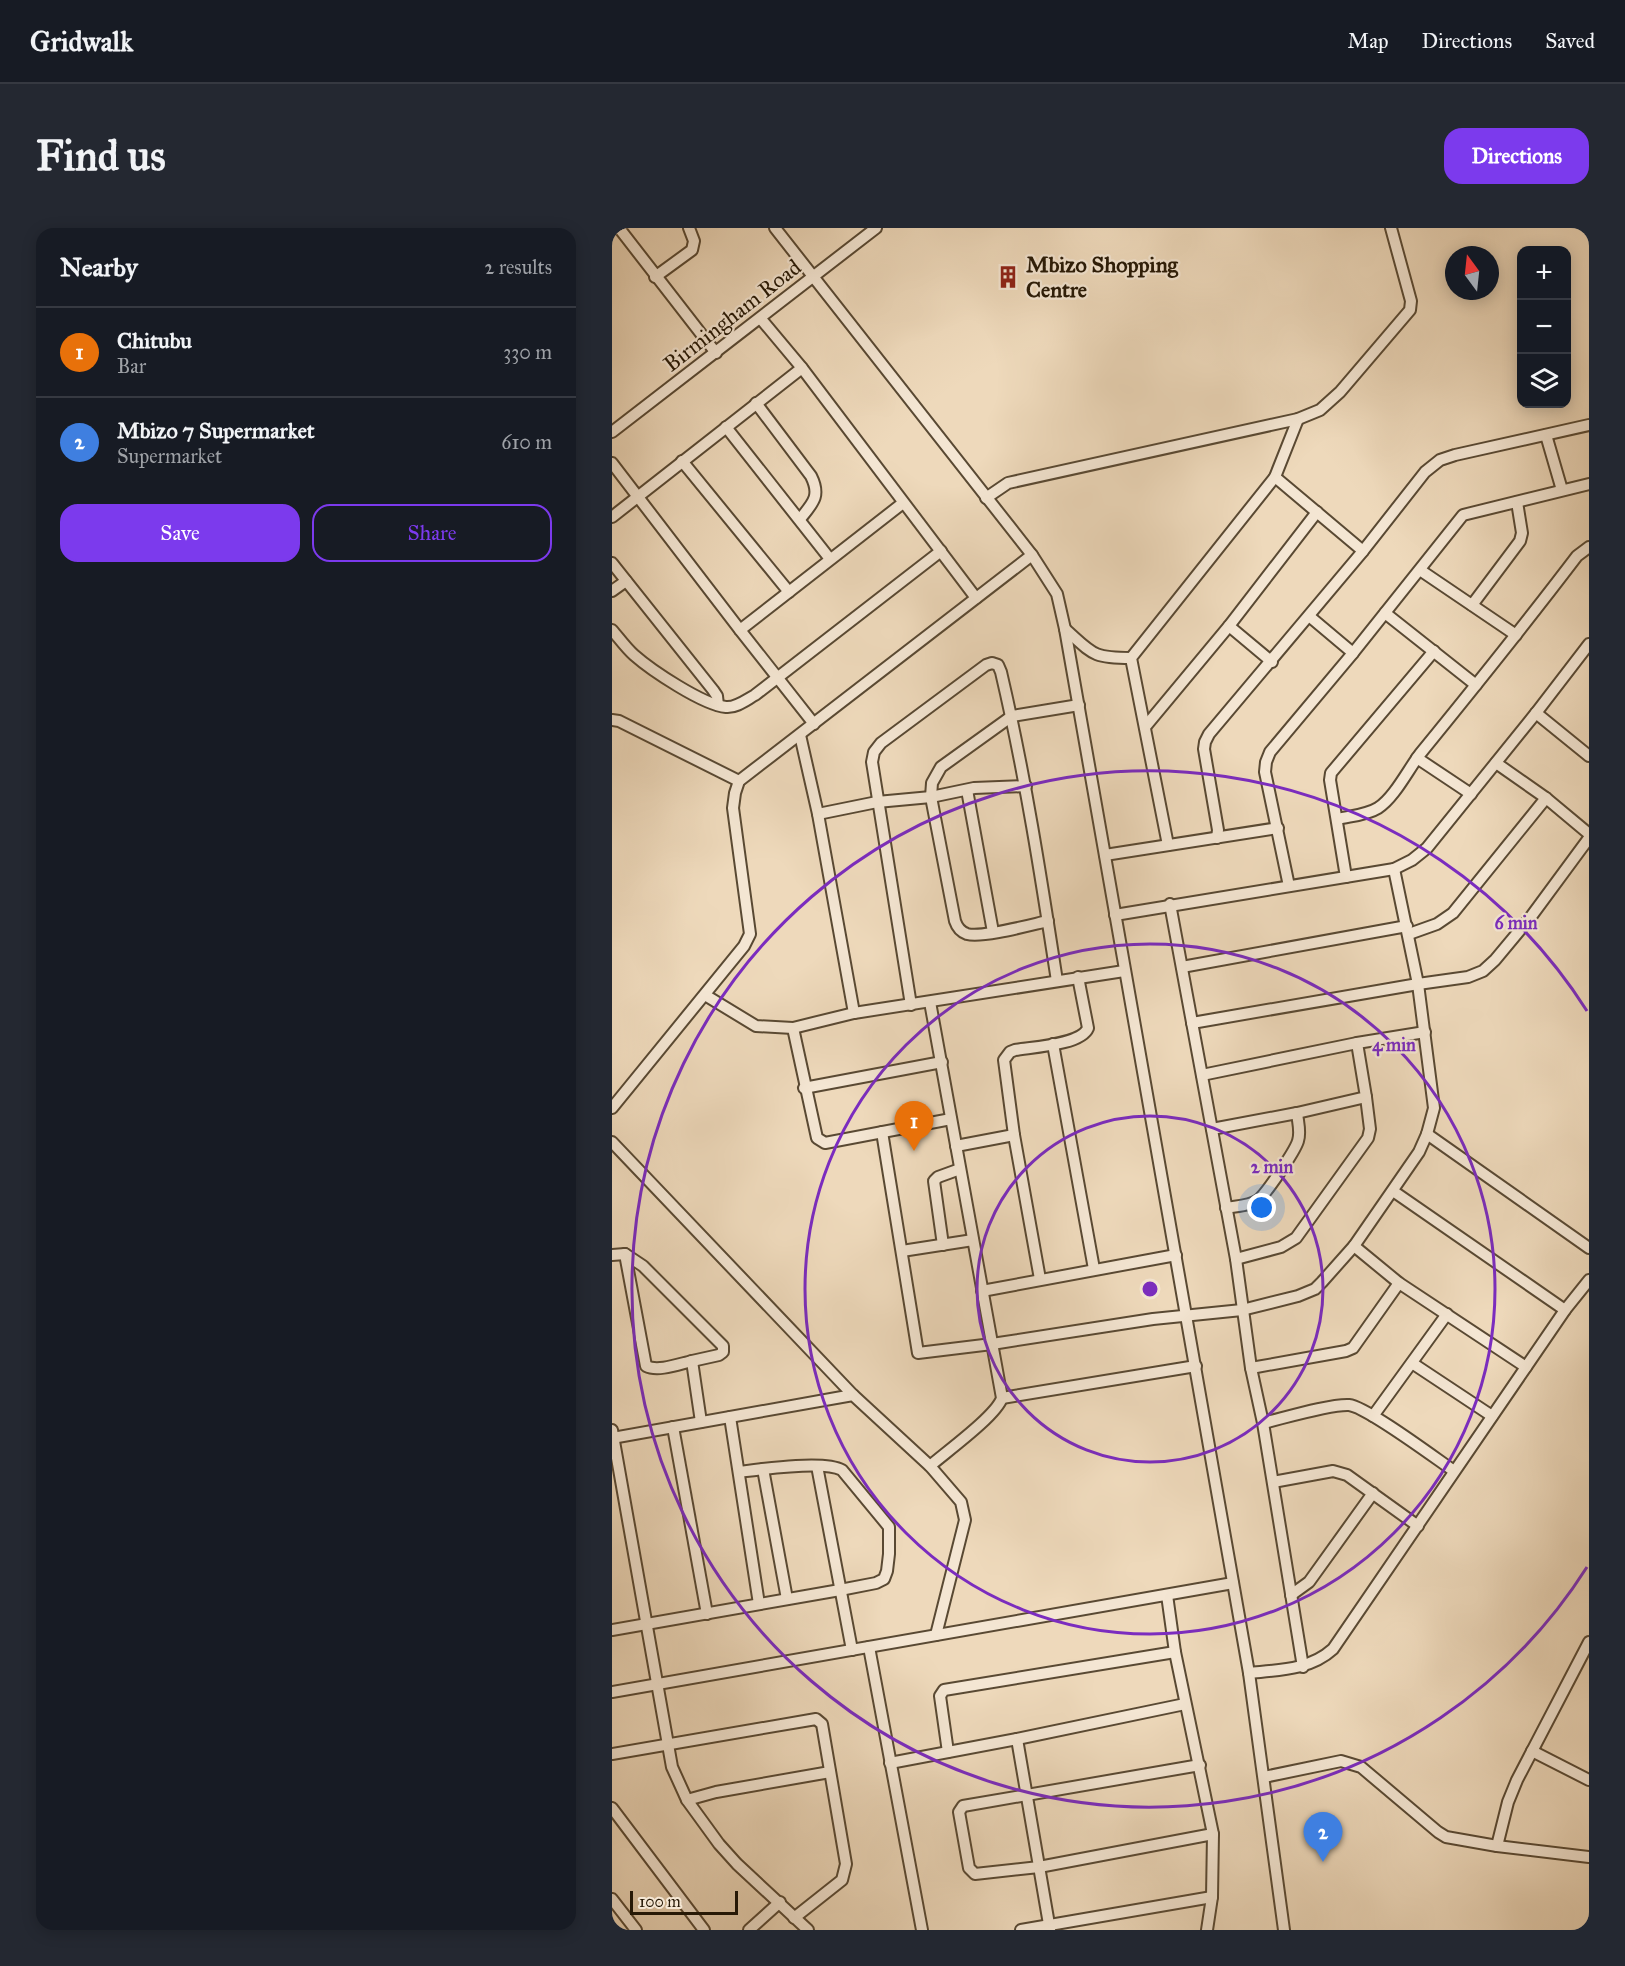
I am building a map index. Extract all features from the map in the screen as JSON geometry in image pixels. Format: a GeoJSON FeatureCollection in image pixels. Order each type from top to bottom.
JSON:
{"type":"FeatureCollection","features":[{"type":"Feature","properties":{"kind":"street"},"geometry":{"type":"LineString","coordinates":[[619,228],[716,353]]}},
{"type":"Feature","properties":{"kind":"street"},"geometry":{"type":"LineString","coordinates":[[655,277],[692,250],[694,241],[689,228]]}},
{"type":"Feature","properties":{"kind":"street"},"geometry":{"type":"LineString","coordinates":[[775,228],[1032,555],[1057,594],[1249,1673],[1275,1878],[1284,1930]]}},
{"type":"Feature","properties":{"kind":"street","name":"Birmingham Road"},"geometry":{"type":"LineString","coordinates":[[612,432],[876,228]]}},
{"type":"Feature","properties":{"kind":"street"},"geometry":{"type":"LineString","coordinates":[[986,498],[1008,483],[1298,419],[1320,410],[1340,392],[1410,310],[1411,301],[1392,228]]}},
{"type":"Feature","properties":{"kind":"street"},"geometry":{"type":"LineString","coordinates":[[761,319],[802,368],[976,598]]}},
{"type":"Feature","properties":{"kind":"street"},"geometry":{"type":"LineString","coordinates":[[612,517],[802,368]]}},
{"type":"Feature","properties":{"kind":"street"},"geometry":{"type":"LineString","coordinates":[[756,403],[811,476],[816,486],[813,504],[800,519]]}},
{"type":"Feature","properties":{"kind":"street"},"geometry":{"type":"LineString","coordinates":[[1168,845],[1131,658],[1275,477],[1298,419]]}},
{"type":"Feature","properties":{"kind":"street"},"geometry":{"type":"LineString","coordinates":[[1217,838],[1218,830],[1205,742],[1209,734],[1272,662],[1431,465],[1455,455],[1589,425]]}},
{"type":"Feature","properties":{"kind":"street"},"geometry":{"type":"LineString","coordinates":[[726,427],[830,559]]}},
{"type":"Feature","properties":{"kind":"street"},"geometry":{"type":"LineString","coordinates":[[1546,435],[1562,490]]}},
{"type":"Feature","properties":{"kind":"street"},"geometry":{"type":"LineString","coordinates":[[682,462],[789,592]]}},
{"type":"Feature","properties":{"kind":"street"},"geometry":{"type":"LineString","coordinates":[[612,463],[814,724]]}},
{"type":"Feature","properties":{"kind":"street"},"geometry":{"type":"LineString","coordinates":[[1275,477],[1363,551]]}},
{"type":"Feature","properties":{"kind":"street"},"geometry":{"type":"LineString","coordinates":[[1289,886],[1265,772],[1270,752],[1420,570],[1462,515],[1589,484]]}},
{"type":"Feature","properties":{"kind":"street"},"geometry":{"type":"LineString","coordinates":[[1472,605],[1520,541],[1522,533],[1517,502]]}},
{"type":"Feature","properties":{"kind":"street"},"geometry":{"type":"LineString","coordinates":[[740,630],[903,503]]}},
{"type":"Feature","properties":{"kind":"street"},"geometry":{"type":"LineString","coordinates":[[1145,727],[1229,626],[1317,512]]}},
{"type":"Feature","properties":{"kind":"street"},"geometry":{"type":"LineString","coordinates":[[1338,819],[1377,808],[1387,800],[1417,758],[1577,556],[1589,547]]}},
{"type":"Feature","properties":{"kind":"street"},"geometry":{"type":"LineString","coordinates":[[612,630],[633,654],[684,690],[718,705],[734,707],[755,695],[941,551]]}},
{"type":"Feature","properties":{"kind":"street"},"geometry":{"type":"LineString","coordinates":[[612,1108],[744,946],[750,933],[733,808],[735,793],[740,781],[1032,555]]}},
{"type":"Feature","properties":{"kind":"street"},"geometry":{"type":"LineString","coordinates":[[612,563],[713,690],[718,705]]}},
{"type":"Feature","properties":{"kind":"street"},"geometry":{"type":"LineString","coordinates":[[1420,570],[1516,635]]}},
{"type":"Feature","properties":{"kind":"street"},"geometry":{"type":"LineString","coordinates":[[612,591],[626,581]]}},
{"type":"Feature","properties":{"kind":"street"},"geometry":{"type":"LineString","coordinates":[[1385,613],[1476,685]]}},
{"type":"Feature","properties":{"kind":"street"},"geometry":{"type":"LineString","coordinates":[[1309,616],[1353,652]]}},
{"type":"Feature","properties":{"kind":"street"},"geometry":{"type":"LineString","coordinates":[[1229,626],[1272,662]]}},
{"type":"Feature","properties":{"kind":"street"},"geometry":{"type":"LineString","coordinates":[[1065,629],[1095,655],[1108,658],[1131,658]]}},
{"type":"Feature","properties":{"kind":"street"},"geometry":{"type":"LineString","coordinates":[[1115,915],[1170,904],[1394,869],[1412,860],[1427,848],[1589,644]]}},
{"type":"Feature","properties":{"kind":"street"},"geometry":{"type":"LineString","coordinates":[[1346,877],[1330,780],[1331,773],[1434,651]]}},
{"type":"Feature","properties":{"kind":"street"},"geometry":{"type":"LineString","coordinates":[[911,1005],[877,802],[872,762],[874,752],[881,743],[986,665],[993,663],[998,665],[1012,716],[1026,786],[1056,981]]}},
{"type":"Feature","properties":{"kind":"street"},"geometry":{"type":"LineString","coordinates":[[1048,921],[993,932],[968,934],[962,932],[955,921],[931,797],[932,783],[941,767],[1012,716],[1078,705]]}},
{"type":"Feature","properties":{"kind":"street"},"geometry":{"type":"LineString","coordinates":[[1536,713],[1587,751]]}},
{"type":"Feature","properties":{"kind":"street"},"geometry":{"type":"LineString","coordinates":[[612,720],[619,721],[740,781]]}},
{"type":"Feature","properties":{"kind":"street"},"geometry":{"type":"LineString","coordinates":[[800,735],[818,814],[854,1013]]}},
{"type":"Feature","properties":{"kind":"street"},"geometry":{"type":"LineString","coordinates":[[1417,758],[1471,794]]}},
{"type":"Feature","properties":{"kind":"street"},"geometry":{"type":"LineString","coordinates":[[1192,1023],[1468,977],[1483,971],[1530,918],[1589,836],[1546,798],[1496,763]]}},
{"type":"Feature","properties":{"kind":"street"},"geometry":{"type":"LineString","coordinates":[[818,814],[877,802],[931,797],[967,790],[1026,786]]}},
{"type":"Feature","properties":{"kind":"street"},"geometry":{"type":"LineString","coordinates":[[967,790],[993,932]]}},
{"type":"Feature","properties":{"kind":"street"},"geometry":{"type":"LineString","coordinates":[[1182,968],[1437,924],[1454,913],[1546,798]]}},
{"type":"Feature","properties":{"kind":"street"},"geometry":{"type":"LineString","coordinates":[[1105,855],[1278,828]]}},
{"type":"Feature","properties":{"kind":"street"},"geometry":{"type":"LineString","coordinates":[[882,1132],[918,1353],[1153,1319],[1242,1310],[1298,1296],[1315,1289],[1354,1246],[1419,1152],[1434,1108],[1418,984],[1394,869]]}},
{"type":"Feature","properties":{"kind":"street"},"geometry":{"type":"LineString","coordinates":[[1170,904],[1236,1259],[1251,1368],[1263,1423],[1303,1666]]}},
{"type":"Feature","properties":{"kind":"street"},"geometry":{"type":"LineString","coordinates":[[705,995],[756,1026],[793,1028],[854,1013],[1124,971]]}},
{"type":"Feature","properties":{"kind":"street"},"geometry":{"type":"LineString","coordinates":[[1040,1279],[1014,1135],[1004,1060],[1010,1052],[1015,1050],[1077,1039],[1086,1034],[1088,1028],[1078,977]]}},
{"type":"Feature","properties":{"kind":"street"},"geometry":{"type":"LineString","coordinates":[[930,1002],[1002,1398],[1000,1404],[989,1415],[930,1466]]}},
{"type":"Feature","properties":{"kind":"street"},"geometry":{"type":"LineString","coordinates":[[793,1028],[804,1088],[819,1142],[825,1143],[951,1119]]}},
{"type":"Feature","properties":{"kind":"street"},"geometry":{"type":"LineString","coordinates":[[1202,1075],[1357,1043],[1425,1032]]}},
{"type":"Feature","properties":{"kind":"street"},"geometry":{"type":"LineString","coordinates":[[1236,1259],[1281,1247],[1296,1238],[1368,1138],[1370,1129],[1357,1043]]}},
{"type":"Feature","properties":{"kind":"street"},"geometry":{"type":"LineString","coordinates":[[1053,1044],[1094,1269]]}},
{"type":"Feature","properties":{"kind":"street"},"geometry":{"type":"LineString","coordinates":[[804,1088],[942,1062]]}},
{"type":"Feature","properties":{"kind":"street"},"geometry":{"type":"LineString","coordinates":[[1212,1129],[1366,1097]]}},
{"type":"Feature","properties":{"kind":"street"},"geometry":{"type":"LineString","coordinates":[[1226,1208],[1251,1203],[1264,1193],[1296,1147],[1299,1132],[1297,1113]]}},
{"type":"Feature","properties":{"kind":"street"},"geometry":{"type":"LineString","coordinates":[[1427,1134],[1589,1248]]}},
{"type":"Feature","properties":{"kind":"street"},"geometry":{"type":"LineString","coordinates":[[956,1146],[1014,1135]]}},
{"type":"Feature","properties":{"kind":"street"},"geometry":{"type":"LineString","coordinates":[[612,1142],[853,1395],[930,1466],[961,1502],[965,1520],[936,1635]]}},
{"type":"Feature","properties":{"kind":"street"},"geometry":{"type":"LineString","coordinates":[[943,1245],[934,1181],[938,1176],[960,1169]]}},
{"type":"Feature","properties":{"kind":"street"},"geometry":{"type":"LineString","coordinates":[[1393,1191],[1565,1310]]}},
{"type":"Feature","properties":{"kind":"street"},"geometry":{"type":"LineString","coordinates":[[902,1251],[973,1240]]}},
{"type":"Feature","properties":{"kind":"street"},"geometry":{"type":"LineString","coordinates":[[1354,1246],[1400,1283],[1526,1367]]}},
{"type":"Feature","properties":{"kind":"street"},"geometry":{"type":"LineString","coordinates":[[612,1255],[625,1254],[643,1266],[723,1346],[722,1354],[655,1368],[646,1366],[625,1254]]}},
{"type":"Feature","properties":{"kind":"street"},"geometry":{"type":"LineString","coordinates":[[982,1291],[1176,1255]]}},
{"type":"Feature","properties":{"kind":"street"},"geometry":{"type":"LineString","coordinates":[[1249,1673],[1303,1666],[1315,1662],[1333,1649],[1565,1310],[1589,1280]]}},
{"type":"Feature","properties":{"kind":"street"},"geometry":{"type":"LineString","coordinates":[[1251,1368],[1346,1351],[1353,1347],[1400,1283]]}},
{"type":"Feature","properties":{"kind":"street"},"geometry":{"type":"LineString","coordinates":[[1373,1416],[1446,1314]]}},
{"type":"Feature","properties":{"kind":"street"},"geometry":{"type":"LineString","coordinates":[[692,1361],[701,1422]]}},
{"type":"Feature","properties":{"kind":"street"},"geometry":{"type":"LineString","coordinates":[[1412,1363],[1492,1416]]}},
{"type":"Feature","properties":{"kind":"street"},"geometry":{"type":"LineString","coordinates":[[1002,1398],[1196,1366]]}},
{"type":"Feature","properties":{"kind":"street"},"geometry":{"type":"LineString","coordinates":[[808,1930],[737,1864],[687,1800],[672,1767],[612,1435],[673,1427],[853,1395]]}},
{"type":"Feature","properties":{"kind":"street"},"geometry":{"type":"LineString","coordinates":[[1263,1423],[1346,1405],[1373,1416],[1454,1471]]}},
{"type":"Feature","properties":{"kind":"street"},"geometry":{"type":"LineString","coordinates":[[730,1417],[759,1604]]}},
{"type":"Feature","properties":{"kind":"street"},"geometry":{"type":"LineString","coordinates":[[673,1427],[707,1614]]}},
{"type":"Feature","properties":{"kind":"street"},"geometry":{"type":"LineString","coordinates":[[612,1630],[840,1590],[884,1579],[887,1571],[891,1531],[888,1523],[842,1470],[831,1466],[817,1466],[739,1472]]}},
{"type":"Feature","properties":{"kind":"street"},"geometry":{"type":"LineString","coordinates":[[817,1466],[852,1650]]}},
{"type":"Feature","properties":{"kind":"street"},"geometry":{"type":"LineString","coordinates":[[763,1469],[787,1599]]}},
{"type":"Feature","properties":{"kind":"street"},"geometry":{"type":"LineString","coordinates":[[1273,1482],[1333,1471],[1347,1475],[1418,1526]]}},
{"type":"Feature","properties":{"kind":"street"},"geometry":{"type":"LineString","coordinates":[[1291,1595],[1309,1582],[1373,1493]]}},
{"type":"Feature","properties":{"kind":"street"},"geometry":{"type":"LineString","coordinates":[[612,1692],[1233,1583]]}},
{"type":"Feature","properties":{"kind":"street"},"geometry":{"type":"LineString","coordinates":[[1167,1595],[1185,1704],[1214,1834],[1212,1897],[1207,1930]]}},
{"type":"Feature","properties":{"kind":"street"},"geometry":{"type":"LineString","coordinates":[[1497,1846],[1508,1802],[1589,1642]]}},
{"type":"Feature","properties":{"kind":"street"},"geometry":{"type":"LineString","coordinates":[[869,1647],[922,1930]]}},
{"type":"Feature","properties":{"kind":"street"},"geometry":{"type":"LineString","coordinates":[[948,1752],[940,1696],[944,1690],[1175,1652]]}},
{"type":"Feature","properties":{"kind":"street"},"geometry":{"type":"LineString","coordinates":[[890,1763],[1185,1704]]}},
{"type":"Feature","properties":{"kind":"street"},"geometry":{"type":"LineString","coordinates":[[612,1754],[816,1719],[822,1724],[846,1864],[845,1874],[842,1880],[794,1918]]}},
{"type":"Feature","properties":{"kind":"street"},"geometry":{"type":"LineString","coordinates":[[1017,1739],[1050,1927]]}},
{"type":"Feature","properties":{"kind":"street"},"geometry":{"type":"LineString","coordinates":[[1532,1751],[1589,1780]]}},
{"type":"Feature","properties":{"kind":"street"},"geometry":{"type":"LineString","coordinates":[[1264,1777],[1341,1761],[1350,1763],[1361,1767],[1446,1837],[1497,1846],[1589,1857]]}},
{"type":"Feature","properties":{"kind":"street"},"geometry":{"type":"LineString","coordinates":[[1200,1765],[963,1806],[958,1812],[969,1869],[975,1874],[990,1874],[1214,1834]]}},
{"type":"Feature","properties":{"kind":"street"},"geometry":{"type":"LineString","coordinates":[[687,1800],[716,1792],[830,1772]]}},
{"type":"Feature","properties":{"kind":"street"},"geometry":{"type":"LineString","coordinates":[[612,1808],[704,1930]]}},
{"type":"Feature","properties":{"kind":"street"},"geometry":{"type":"LineString","coordinates":[[1021,1930],[1050,1927],[1212,1897]]}},
{"type":"Feature","properties":{"kind":"street"},"geometry":{"type":"LineString","coordinates":[[612,1899],[636,1930]]}},
{"type":"Feature","properties":{"kind":"street"},"geometry":{"type":"LineString","coordinates":[[749,1930],[780,1902]]}},
{"type":"Feature","properties":{"kind":"place","name":"Mbizo Shopping Centre"},"geometry":{"type":"Point","coordinates":[1008,277]}},
{"type":"Feature","properties":{"kind":"place","name":"Chitubu"},"geometry":{"type":"Point","coordinates":[914,1151]}},
{"type":"Feature","properties":{"kind":"place","name":"Mbizo 7 Supermarket"},"geometry":{"type":"Point","coordinates":[1323,1862]}}]}
